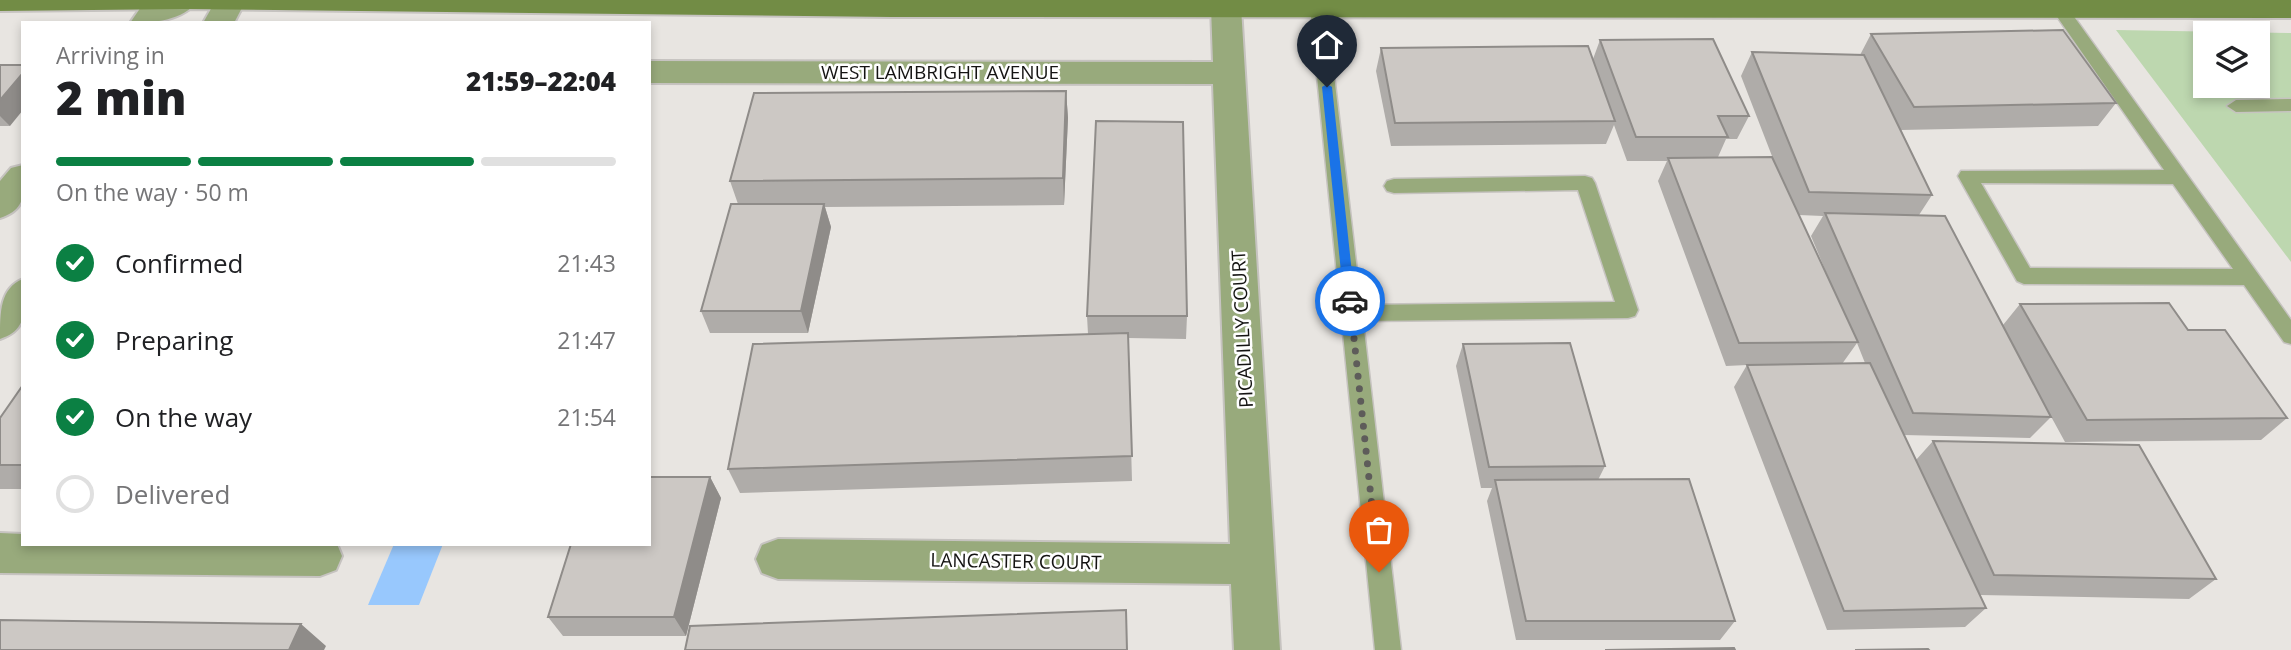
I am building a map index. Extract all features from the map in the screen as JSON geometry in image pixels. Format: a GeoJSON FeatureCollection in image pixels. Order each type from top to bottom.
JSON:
{"type":"FeatureCollection","features":[{"type":"Feature","properties":{"kind":"main road"},"geometry":{"type":"LineString","coordinates":[[0,2],[183,0],[224,12],[433,1],[1226,7],[1262,3],[1318,7],[2291,8]]}},
{"type":"Feature","properties":{"kind":"street"},"geometry":{"type":"LineString","coordinates":[[147,21],[152,14],[183,0]]}},
{"type":"Feature","properties":{"kind":"street","name":"PICADILLY COURT"},"geometry":{"type":"LineString","coordinates":[[1226,7],[1257,650]]}},
{"type":"Feature","properties":{"kind":"street","name":"WEST LAMBRIGHT AVENUE"},"geometry":{"type":"LineString","coordinates":[[651,72],[1230,73]]}},
{"type":"Feature","properties":{"kind":"street"},"geometry":{"type":"LineString","coordinates":[[0,205],[21,179]]}},
{"type":"Feature","properties":{"kind":"street"},"geometry":{"type":"LineString","coordinates":[[0,324],[21,296]]}},
{"type":"Feature","properties":{"kind":"street"},"geometry":{"type":"LineString","coordinates":[[0,553],[320,556]]}},
{"type":"Feature","properties":{"kind":"street","name":"LANCASTER COURT"},"geometry":{"type":"LineString","coordinates":[[778,559],[1253,564]]}},
{"type":"Feature","properties":{"kind":"lane"},"geometry":{"type":"LineString","coordinates":[[1318,7],[1388,650]]}},
{"type":"Feature","properties":{"kind":"lane"},"geometry":{"type":"LineString","coordinates":[[2059,8],[2291,336]]}},
{"type":"Feature","properties":{"kind":"lane"},"geometry":{"type":"LineString","coordinates":[[2236,106],[2291,105]]}},
{"type":"Feature","properties":{"kind":"lane"},"geometry":{"type":"LineString","coordinates":[[2178,177],[1968,176],[2024,276],[2249,277]]}},
{"type":"Feature","properties":{"kind":"lane"},"geometry":{"type":"LineString","coordinates":[[1351,313],[1628,310],[1584,183],[1394,186]]}},
{"type":"Feature","properties":{"kind":"green space"},"geometry":{"type":"Polygon","coordinates":[[[2116,30],[2193,31],[2193,98],[2270,98],[2270,33],[2291,33],[2291,262],[2116,30]]]}},
{"type":"Feature","properties":{"kind":"water"},"geometry":{"type":"Polygon","coordinates":[[[393,546],[442,546],[419,605],[368,605],[393,546]]]}},
{"type":"Feature","properties":{"kind":"building"},"geometry":{"type":"Polygon","coordinates":[[[2063,30],[2116,103],[1914,107],[1871,34],[2063,30]]]}},
{"type":"Feature","properties":{"kind":"building"},"geometry":{"type":"Polygon","coordinates":[[[1713,39],[1749,116],[1718,116],[1728,137],[1636,137],[1600,40],[1713,39]]]}},
{"type":"Feature","properties":{"kind":"building"},"geometry":{"type":"Polygon","coordinates":[[[1588,46],[1615,121],[1395,123],[1381,48],[1588,46]]]}},
{"type":"Feature","properties":{"kind":"building"},"geometry":{"type":"Polygon","coordinates":[[[1752,52],[1864,55],[1932,195],[1809,192],[1752,52]]]}},
{"type":"Feature","properties":{"kind":"building"},"geometry":{"type":"Polygon","coordinates":[[[0,65],[21,65],[21,75],[0,100],[0,65]]]}},
{"type":"Feature","properties":{"kind":"building"},"geometry":{"type":"Polygon","coordinates":[[[1066,91],[1063,178],[730,181],[754,93],[1066,91]]]}},
{"type":"Feature","properties":{"kind":"building"},"geometry":{"type":"Polygon","coordinates":[[[1096,121],[1183,122],[1187,316],[1087,316],[1096,121]]]}},
{"type":"Feature","properties":{"kind":"building"},"geometry":{"type":"Polygon","coordinates":[[[1772,157],[1858,342],[1739,343],[1668,158],[1772,157]]]}},
{"type":"Feature","properties":{"kind":"building"},"geometry":{"type":"Polygon","coordinates":[[[731,204],[824,204],[801,311],[701,311],[731,204]]]}},
{"type":"Feature","properties":{"kind":"building"},"geometry":{"type":"Polygon","coordinates":[[[1825,213],[1945,216],[2051,417],[1913,413],[1825,213]]]}},
{"type":"Feature","properties":{"kind":"building"},"geometry":{"type":"Polygon","coordinates":[[[2169,303],[2188,330],[2225,330],[2287,418],[2087,420],[2020,304],[2169,303]]]}},
{"type":"Feature","properties":{"kind":"building"},"geometry":{"type":"Polygon","coordinates":[[[1128,333],[1132,456],[728,469],[753,344],[1128,333]]]}},
{"type":"Feature","properties":{"kind":"building"},"geometry":{"type":"Polygon","coordinates":[[[1570,343],[1605,466],[1489,467],[1463,344],[1570,343]]]}},
{"type":"Feature","properties":{"kind":"building"},"geometry":{"type":"Polygon","coordinates":[[[1870,363],[1986,608],[1844,611],[1747,365],[1870,363]]]}},
{"type":"Feature","properties":{"kind":"building"},"geometry":{"type":"Polygon","coordinates":[[[21,388],[21,465],[0,465],[0,418],[21,388]]]}},
{"type":"Feature","properties":{"kind":"building"},"geometry":{"type":"Polygon","coordinates":[[[1933,441],[2139,445],[2216,579],[1994,575],[1933,441]]]}},
{"type":"Feature","properties":{"kind":"building"},"geometry":{"type":"Polygon","coordinates":[[[651,477],[710,477],[674,617],[548,617],[570,546],[651,546],[651,477]]]}},
{"type":"Feature","properties":{"kind":"building"},"geometry":{"type":"Polygon","coordinates":[[[1689,479],[1735,621],[1526,621],[1495,480],[1689,479]]]}},
{"type":"Feature","properties":{"kind":"building"},"geometry":{"type":"Polygon","coordinates":[[[1126,610],[1127,650],[685,650],[690,626],[1126,610]]]}},
{"type":"Feature","properties":{"kind":"building"},"geometry":{"type":"Polygon","coordinates":[[[0,620],[301,624],[289,650],[0,650],[0,620]]]}},
{"type":"Feature","properties":{"kind":"building"},"geometry":{"type":"Polygon","coordinates":[[[1734,648],[1735,650],[1605,650],[1734,648]]]}},
{"type":"Feature","properties":{"kind":"building"},"geometry":{"type":"Polygon","coordinates":[[[1928,649],[1929,650],[1855,650],[1928,649]]]}},
{"type":"Feature","properties":{"kind":"way so far"},"geometry":{"type":"LineString","coordinates":[[1350,301],[1379,572]]}},
{"type":"Feature","properties":{"kind":"route"},"geometry":{"type":"LineString","coordinates":[[1327,87],[1350,301]]}}]}
